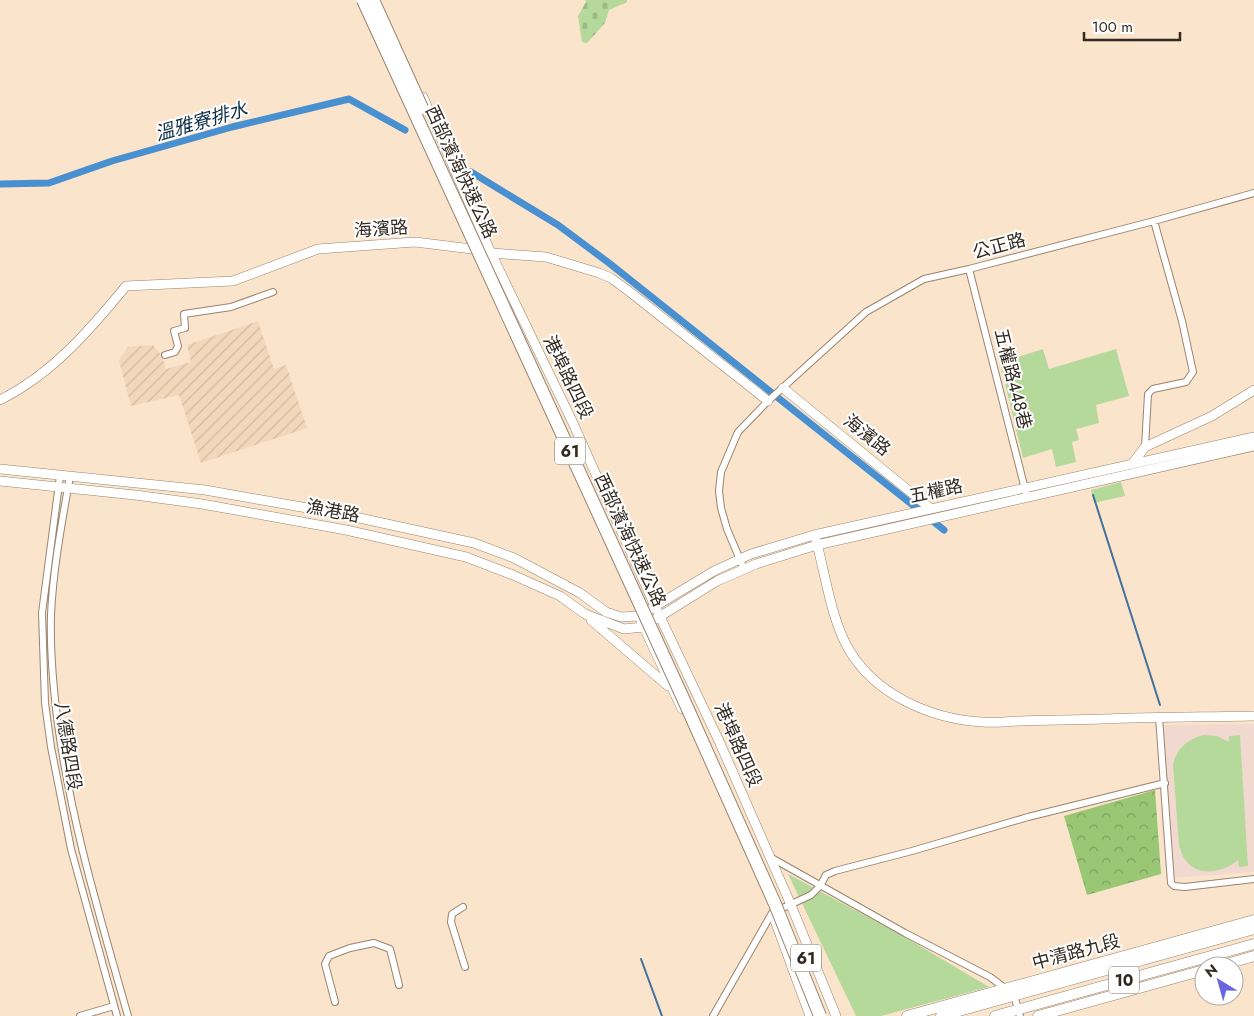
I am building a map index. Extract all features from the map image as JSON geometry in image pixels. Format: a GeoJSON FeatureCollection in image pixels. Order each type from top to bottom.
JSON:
{"type":"FeatureCollection","features":[{"type":"Feature","properties":{"kind":"highway","name":"西部濱海快速公路"},"geometry":{"type":"LineString","coordinates":[[363,0],[690,714],[775,904],[820,1016]]}},
{"type":"Feature","properties":{"kind":"highway","name":"西部濱海快速公路"},"geometry":{"type":"LineString","coordinates":[[373,0],[783,900],[828,1016]]}},
{"type":"Feature","properties":{"kind":"main road","name":"中清路九段"},"geometry":{"type":"LineString","coordinates":[[941,1016],[1011,991],[1254,920]]}},
{"type":"Feature","properties":{"kind":"main road","name":"中清路九段"},"geometry":{"type":"LineString","coordinates":[[907,1016],[1254,929]]}},
{"type":"Feature","properties":{"kind":"main road","name":"10"},"geometry":{"type":"LineString","coordinates":[[995,1016],[1019,1013],[1254,944]]}},
{"type":"Feature","properties":{"kind":"main road"},"geometry":{"type":"LineString","coordinates":[[1038,1016],[1194,973]]}},
{"type":"Feature","properties":{"kind":"street","name":"港埠路四段"},"geometry":{"type":"LineString","coordinates":[[357,0],[573,466],[671,689],[718,784],[772,913],[810,1016]]}},
{"type":"Feature","properties":{"kind":"street","name":"港埠路四段"},"geometry":{"type":"LineString","coordinates":[[380,0],[491,252],[572,421],[660,617],[719,741],[791,905],[836,1016]]}},
{"type":"Feature","properties":{"kind":"street","name":"公正路"},"geometry":{"type":"LineString","coordinates":[[768,401],[866,312],[924,278],[969,269],[1254,193]]}},
{"type":"Feature","properties":{"kind":"street"},"geometry":{"type":"LineString","coordinates":[[1134,468],[1145,447],[1148,394],[1153,389],[1186,382],[1193,372],[1182,321],[1154,221]]}},
{"type":"Feature","properties":{"kind":"street","name":"海濱路"},"geometry":{"type":"LineString","coordinates":[[0,400],[20,390],[51,367],[95,323],[126,286],[233,281],[318,249],[415,242],[546,257],[599,272],[630,292],[768,401]]}},
{"type":"Feature","properties":{"kind":"street","name":"五權路448巷"},"geometry":{"type":"LineString","coordinates":[[969,269],[1026,493]]}},
{"type":"Feature","properties":{"kind":"street"},"geometry":{"type":"LineString","coordinates":[[165,355],[175,352],[178,346],[174,331],[185,328],[184,314],[231,306],[273,292]]}},
{"type":"Feature","properties":{"kind":"street","name":"海濱路"},"geometry":{"type":"LineString","coordinates":[[783,388],[930,508]]}},
{"type":"Feature","properties":{"kind":"street"},"geometry":{"type":"LineString","coordinates":[[1145,447],[1212,416],[1254,390]]}},
{"type":"Feature","properties":{"kind":"street"},"geometry":{"type":"LineString","coordinates":[[744,569],[727,529],[721,508],[719,491],[721,472],[738,432],[768,401]]}},
{"type":"Feature","properties":{"kind":"street","name":"五權路"},"geometry":{"type":"LineString","coordinates":[[643,627],[717,581],[772,558],[817,545],[1254,437]]}},
{"type":"Feature","properties":{"kind":"street","name":"五權路"},"geometry":{"type":"LineString","coordinates":[[1134,468],[1254,446]]}},
{"type":"Feature","properties":{"kind":"street","name":"漁港路"},"geometry":{"type":"LineString","coordinates":[[0,469],[205,490],[341,514],[474,543],[514,558],[580,592],[606,612],[621,617],[639,616]]}},
{"type":"Feature","properties":{"kind":"street","name":"八德路四段"},"geometry":{"type":"LineString","coordinates":[[60,476],[57,487],[42,613],[45,704],[70,849],[117,1016]]}},
{"type":"Feature","properties":{"kind":"street","name":"八德路四段"},"geometry":{"type":"LineString","coordinates":[[70,476],[51,615],[53,675],[62,752],[80,846],[128,1016]]}},
{"type":"Feature","properties":{"kind":"street","name":"漁港路"},"geometry":{"type":"LineString","coordinates":[[0,481],[202,504],[346,530],[466,557],[560,596],[585,614],[624,629],[643,627]]}},
{"type":"Feature","properties":{"kind":"street","name":"五權路"},"geometry":{"type":"LineString","coordinates":[[639,616],[714,572],[766,549],[814,535],[930,508],[1026,493]]}},
{"type":"Feature","properties":{"kind":"street"},"geometry":{"type":"LineString","coordinates":[[814,535],[836,619],[848,649],[875,682],[903,701],[948,717],[981,722],[1254,716]]}},
{"type":"Feature","properties":{"kind":"street"},"geometry":{"type":"LineString","coordinates":[[585,614],[671,689]]}},
{"type":"Feature","properties":{"kind":"street"},"geometry":{"type":"LineString","coordinates":[[44,676],[53,675]]}},
{"type":"Feature","properties":{"kind":"street"},"geometry":{"type":"LineString","coordinates":[[1160,717],[1171,883],[1174,886],[1185,887],[1254,879]]}},
{"type":"Feature","properties":{"kind":"street"},"geometry":{"type":"LineString","coordinates":[[713,1016],[772,913],[811,895],[820,886],[826,875],[1028,817],[1164,783]]}},
{"type":"Feature","properties":{"kind":"street"},"geometry":{"type":"LineString","coordinates":[[70,849],[80,846]]}},
{"type":"Feature","properties":{"kind":"street"},"geometry":{"type":"LineString","coordinates":[[770,857],[905,933],[990,977],[1011,991],[1019,1013]]}},
{"type":"Feature","properties":{"kind":"street"},"geometry":{"type":"LineString","coordinates":[[462,907],[452,914],[451,922],[465,967]]}},
{"type":"Feature","properties":{"kind":"street"},"geometry":{"type":"LineString","coordinates":[[335,1002],[325,964],[329,956],[350,948],[374,943],[390,949],[399,985]]}},
{"type":"Feature","properties":{"kind":"street"},"geometry":{"type":"LineString","coordinates":[[80,1016],[114,1006]]}},
{"type":"Feature","properties":{"kind":"shaded area"},"geometry":{"type":"Polygon","coordinates":[[[258,321],[274,369],[286,365],[307,428],[201,463],[179,395],[131,406],[119,361],[128,347],[153,345],[162,356],[166,369],[191,362],[187,345],[258,321]]]}},
{"type":"Feature","properties":{"kind":"shaded area"},"geometry":{"type":"Polygon","coordinates":[[[1254,724],[1254,872],[1173,878],[1163,725],[1254,724]]]}},
{"type":"Feature","properties":{"kind":"green space"},"geometry":{"type":"Polygon","coordinates":[[[585,0],[627,0],[627,2],[609,10],[605,23],[587,43],[582,42],[578,16],[586,2],[585,0]]]}},
{"type":"Feature","properties":{"kind":"green space"},"geometry":{"type":"Polygon","coordinates":[[[1043,349],[1049,369],[1116,349],[1129,396],[1096,405],[1099,423],[1076,429],[1079,440],[1072,442],[1076,462],[1056,467],[1052,449],[1023,458],[1000,363],[1043,349]]]}},
{"type":"Feature","properties":{"kind":"green space"},"geometry":{"type":"Polygon","coordinates":[[[1121,482],[1125,496],[1094,503],[1091,490],[1121,482]]]}},
{"type":"Feature","properties":{"kind":"green space"},"geometry":{"type":"Polygon","coordinates":[[[1203,735],[1217,736],[1229,742],[1229,736],[1240,735],[1248,866],[1239,867],[1238,860],[1225,868],[1217,870],[1202,871],[1195,869],[1183,857],[1179,846],[1173,764],[1177,753],[1184,745],[1203,735]]]}},
{"type":"Feature","properties":{"kind":"green space"},"geometry":{"type":"Polygon","coordinates":[[[1155,790],[1161,874],[1087,895],[1064,816],[1155,790]]]}},
{"type":"Feature","properties":{"kind":"green space"},"geometry":{"type":"Polygon","coordinates":[[[788,874],[903,936],[989,987],[881,1016],[856,1016],[788,874]]]}},
{"type":"Feature","properties":{"kind":"waterway","name":"溫雅寮排水"},"geometry":{"type":"LineString","coordinates":[[0,184],[49,183],[112,161],[232,127],[349,99],[405,130]]}},
{"type":"Feature","properties":{"kind":"waterway"},"geometry":{"type":"LineString","coordinates":[[471,172],[558,225],[609,263],[944,530]]}},
{"type":"Feature","properties":{"kind":"waterway"},"geometry":{"type":"LineString","coordinates":[[1093,495],[1160,705]]}},
{"type":"Feature","properties":{"kind":"waterway"},"geometry":{"type":"LineString","coordinates":[[641,959],[662,1016]]}}]}
